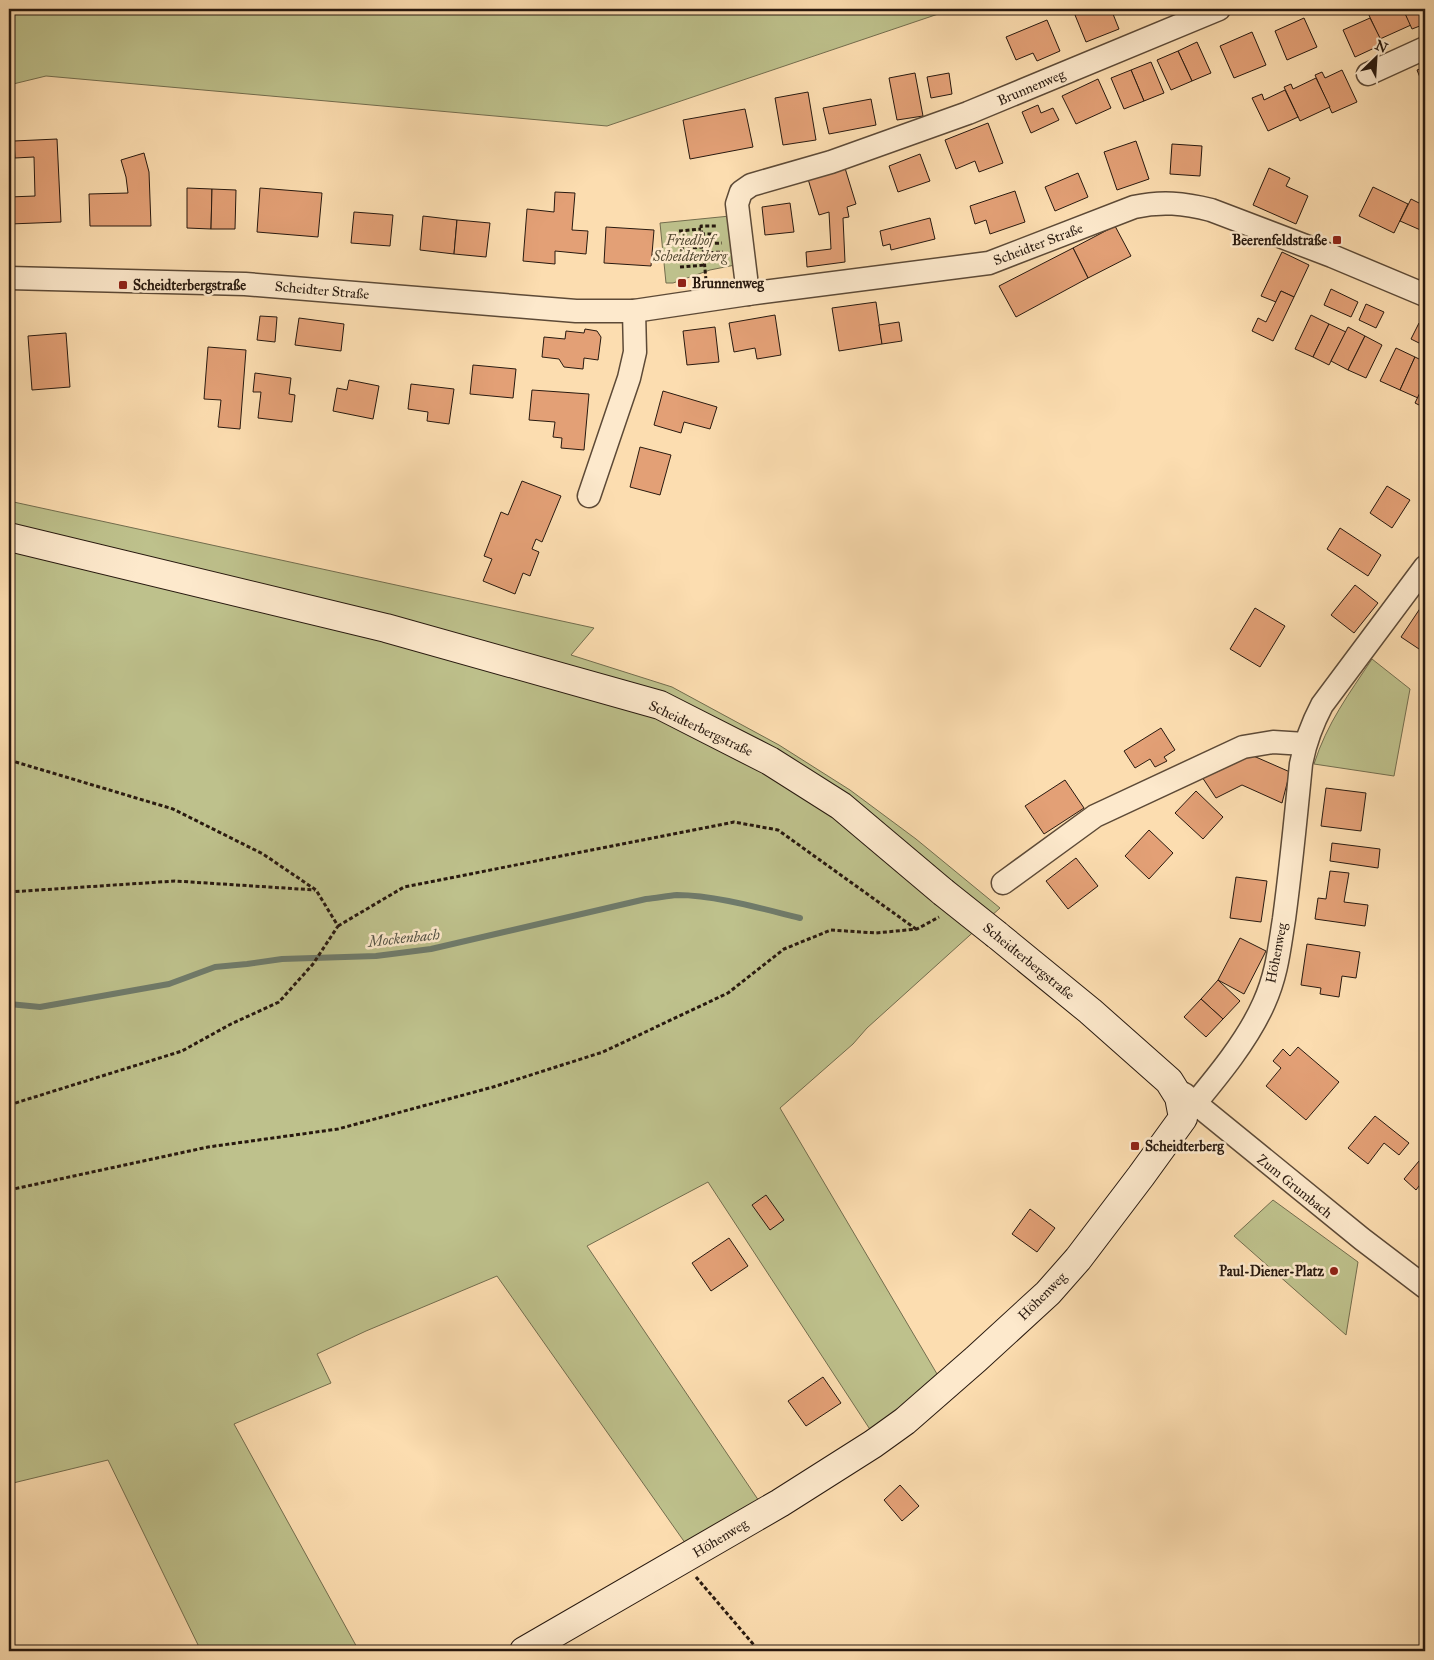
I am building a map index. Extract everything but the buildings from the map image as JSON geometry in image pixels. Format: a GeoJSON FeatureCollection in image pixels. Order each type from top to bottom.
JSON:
{"type":"FeatureCollection","features":[{"type":"Feature","properties":{"kind":"street","name":"Brunnenweg"},"geometry":{"type":"LineString","coordinates":[[748,294],[737,204],[741,192],[751,185],[831,162],[968,113],[1219,9]]}},
{"type":"Feature","properties":{"kind":"street"},"geometry":{"type":"LineString","coordinates":[[1368,74],[1425,48]]}},
{"type":"Feature","properties":{"kind":"street","name":"Scheidter Straße"},"geometry":{"type":"LineString","coordinates":[[9,278],[245,284],[576,311],[634,311],[748,294],[989,263],[1134,207],[1151,203],[1172,203],[1211,210],[1332,256],[1425,295]]}},
{"type":"Feature","properties":{"kind":"street"},"geometry":{"type":"LineString","coordinates":[[589,496],[629,378],[635,352],[634,311]]}},
{"type":"Feature","properties":{"kind":"street","name":"Scheidterbergstraße"},"geometry":{"type":"LineString","coordinates":[[9,537],[386,628],[660,705],[770,761],[841,806],[943,903],[997,935],[1090,1011],[1169,1081],[1189,1111]]}},
{"type":"Feature","properties":{"kind":"street","name":"Höhenweg"},"geometry":{"type":"LineString","coordinates":[[524,1651],[780,1503],[873,1444],[905,1421],[940,1391],[1048,1293],[1078,1260],[1240,1044],[1264,1004],[1275,974],[1305,744],[1322,704],[1425,567]]}},
{"type":"Feature","properties":{"kind":"street"},"geometry":{"type":"LineString","coordinates":[[1003,883],[1095,816],[1243,747],[1273,742],[1305,744]]}},
{"type":"Feature","properties":{"kind":"street","name":"Zum Grumbach"},"geometry":{"type":"LineString","coordinates":[[1189,1111],[1425,1287]]}},
{"type":"Feature","properties":{"kind":"path"},"geometry":{"type":"LineString","coordinates":[[705,272],[700,226],[719,226]]}},
{"type":"Feature","properties":{"kind":"path"},"geometry":{"type":"LineString","coordinates":[[679,231],[701,229]]}},
{"type":"Feature","properties":{"kind":"path"},"geometry":{"type":"LineString","coordinates":[[679,240],[720,234]]}},
{"type":"Feature","properties":{"kind":"path"},"geometry":{"type":"LineString","coordinates":[[680,249],[722,243]]}},
{"type":"Feature","properties":{"kind":"path"},"geometry":{"type":"LineString","coordinates":[[680,258],[723,252]]}},
{"type":"Feature","properties":{"kind":"path"},"geometry":{"type":"LineString","coordinates":[[680,267],[724,260]]}},
{"type":"Feature","properties":{"kind":"path"},"geometry":{"type":"LineString","coordinates":[[9,760],[173,809],[263,854],[316,890],[338,926]]}},
{"type":"Feature","properties":{"kind":"path"},"geometry":{"type":"LineString","coordinates":[[9,1105],[182,1051],[231,1024],[279,1002],[313,964],[338,926],[404,887],[734,822],[778,830],[917,929]]}},
{"type":"Feature","properties":{"kind":"path"},"geometry":{"type":"LineString","coordinates":[[9,892],[175,882],[316,890]]}},
{"type":"Feature","properties":{"kind":"path"},"geometry":{"type":"LineString","coordinates":[[9,1190],[208,1147],[338,1129],[493,1087],[603,1052],[728,993],[784,949],[831,930],[876,933],[917,929],[943,903]]}},
{"type":"Feature","properties":{"kind":"path"},"geometry":{"type":"LineString","coordinates":[[682,1560],[759,1651]]}},
{"type":"Feature","properties":{"kind":"green space"},"geometry":{"type":"Polygon","coordinates":[[[9,9],[953,9],[607,126],[46,76],[9,85],[9,9]]]}},
{"type":"Feature","properties":{"kind":"green space","name":"Friedhof Scheidterberg"},"geometry":{"type":"Polygon","coordinates":[[[730,216],[735,265],[710,270],[673,283],[666,283],[660,223],[730,216]]]}},
{"type":"Feature","properties":{"kind":"green space"},"geometry":{"type":"Polygon","coordinates":[[[9,501],[594,628],[571,655],[672,687],[779,745],[850,790],[916,839],[1000,908],[867,1028],[853,1044],[780,1108],[940,1379],[873,1434],[708,1182],[587,1246],[761,1504],[688,1547],[497,1276],[366,1331],[317,1354],[331,1383],[234,1424],[359,1651],[201,1651],[108,1460],[9,1484],[9,501]]]}},
{"type":"Feature","properties":{"kind":"green space"},"geometry":{"type":"Polygon","coordinates":[[[1372,659],[1410,689],[1394,776],[1314,764],[1332,722],[1372,659]]]}},
{"type":"Feature","properties":{"kind":"green space"},"geometry":{"type":"Polygon","coordinates":[[[1273,1200],[1358,1262],[1346,1335],[1234,1236],[1273,1200]]]}},
{"type":"Feature","properties":{"kind":"waterway","name":"Mockenbach"},"geometry":{"type":"LineString","coordinates":[[9,1004],[40,1007],[169,984],[215,967],[282,959],[376,956],[431,949],[646,899],[677,895],[707,897],[800,918]]}},
{"type":"Feature","properties":{"kind":"place","name":"Beerenfeldstraße"},"geometry":{"type":"Point","coordinates":[1337,240]}},
{"type":"Feature","properties":{"kind":"place","name":"Brunnenweg"},"geometry":{"type":"Point","coordinates":[682,283]}},
{"type":"Feature","properties":{"kind":"place","name":"Scheidterbergstraße"},"geometry":{"type":"Point","coordinates":[123,285]}},
{"type":"Feature","properties":{"kind":"place","name":"Scheidterberg"},"geometry":{"type":"Point","coordinates":[1135,1146]}},
{"type":"Feature","properties":{"kind":"place","name":"Paul-Diener-Platz"},"geometry":{"type":"Point","coordinates":[1334,1271]}}]}
